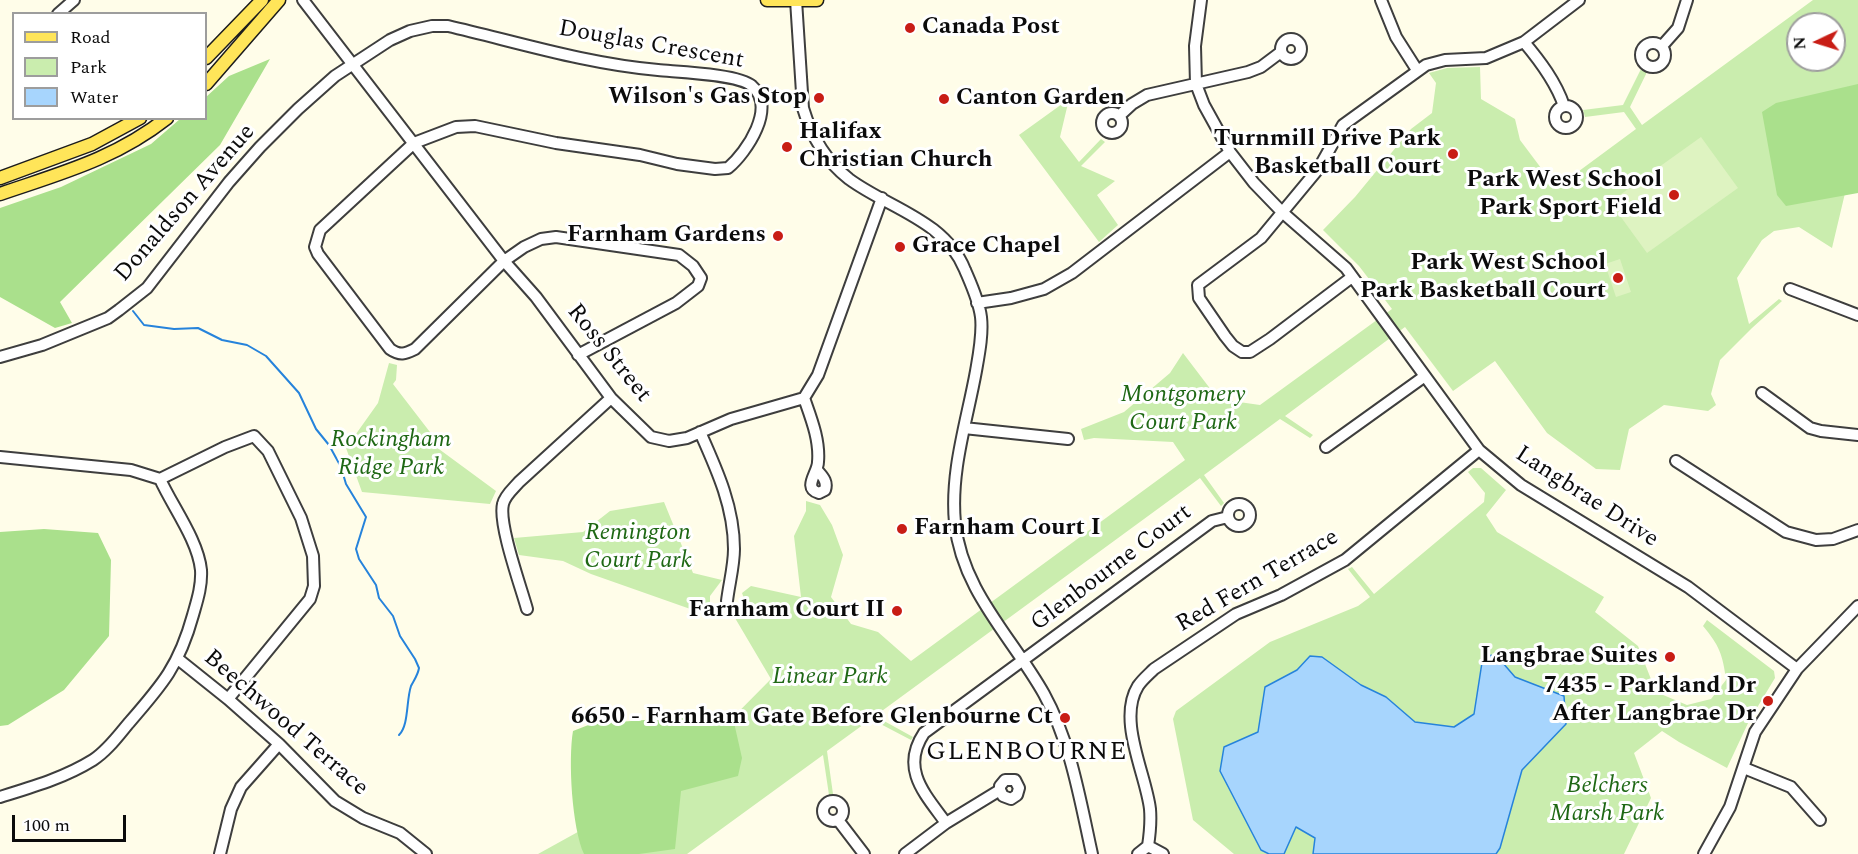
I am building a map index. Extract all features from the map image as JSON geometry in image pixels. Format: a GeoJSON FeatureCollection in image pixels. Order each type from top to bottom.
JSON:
{"type":"FeatureCollection","features":[{"type":"Feature","properties":{"kind":"main road"},"geometry":{"type":"LineString","coordinates":[[207,57],[262,0]]}},
{"type":"Feature","properties":{"kind":"main road"},"geometry":{"type":"LineString","coordinates":[[207,83],[279,0]]}},
{"type":"Feature","properties":{"kind":"main road"},"geometry":{"type":"LineString","coordinates":[[767,0],[817,0]]}},
{"type":"Feature","properties":{"kind":"main road"},"geometry":{"type":"LineString","coordinates":[[0,178],[92,144],[137,120]]}},
{"type":"Feature","properties":{"kind":"main road"},"geometry":{"type":"LineString","coordinates":[[0,194],[101,159],[130,145],[164,120]]}},
{"type":"Feature","properties":{"kind":"street"},"geometry":{"type":"LineString","coordinates":[[60,12],[74,0]]}},
{"type":"Feature","properties":{"kind":"street","name":"Ross Street"},"geometry":{"type":"LineString","coordinates":[[303,0],[504,261],[536,297],[611,398],[651,436],[669,441],[687,438],[731,419],[804,398]]}},
{"type":"Feature","properties":{"kind":"street","name":"Langbrae Drive"},"geometry":{"type":"LineString","coordinates":[[1201,0],[1195,46],[1196,84],[1204,105],[1230,152],[1254,183],[1282,212],[1346,268],[1479,450],[1521,485],[1688,587],[1797,669]]}},
{"type":"Feature","properties":{"kind":"street"},"geometry":{"type":"LineString","coordinates":[[1382,0],[1396,37],[1417,70]]}},
{"type":"Feature","properties":{"kind":"street"},"geometry":{"type":"LineString","coordinates":[[1352,277],[1250,352],[1242,352],[1233,346],[1199,298],[1198,285],[1261,238],[1319,168],[1342,125],[1417,70],[1435,62],[1486,58],[1524,42],[1579,0]]}},
{"type":"Feature","properties":{"kind":"street"},"geometry":{"type":"LineString","coordinates":[[1662,46],[1678,28],[1687,0]]}},
{"type":"Feature","properties":{"kind":"street"},"geometry":{"type":"LineString","coordinates":[[796,1],[802,99],[808,124],[819,145],[849,178],[915,216],[944,240],[964,267],[977,303],[981,317],[980,345],[958,456],[953,506],[959,548],[974,588],[1045,696],[1070,757],[1092,854]]}},
{"type":"Feature","properties":{"kind":"street","name":"Douglas Crescent"},"geometry":{"type":"LineString","coordinates":[[354,64],[390,40],[410,31],[432,26],[448,26],[577,56],[650,69],[744,81],[757,91],[762,104],[762,116],[744,152],[728,168],[715,169],[676,164],[640,155],[556,143],[475,126],[456,127],[414,143]]}},
{"type":"Feature","properties":{"kind":"street"},"geometry":{"type":"LineString","coordinates":[[1524,42],[1552,80],[1564,106]]}},
{"type":"Feature","properties":{"kind":"street"},"geometry":{"type":"LineString","coordinates":[[1119,116],[1132,104],[1147,95],[1248,72],[1260,67],[1281,52]]}},
{"type":"Feature","properties":{"kind":"street","name":"Donaldson Avenue"},"geometry":{"type":"LineString","coordinates":[[0,357],[42,345],[108,318],[147,288],[229,182],[260,147],[328,82],[354,64]]}},
{"type":"Feature","properties":{"kind":"street"},"geometry":{"type":"LineString","coordinates":[[414,143],[320,230],[315,248],[390,349],[397,354],[405,354],[415,349],[504,261],[524,247],[541,239],[556,237],[679,255],[693,266],[701,278],[698,286],[676,303],[578,355]]}},
{"type":"Feature","properties":{"kind":"street"},"geometry":{"type":"LineString","coordinates":[[977,303],[1011,298],[1044,289],[1072,273],[1230,152]]}},
{"type":"Feature","properties":{"kind":"street"},"geometry":{"type":"LineString","coordinates":[[817,470],[818,453],[814,424],[804,398],[822,366],[882,198]]}},
{"type":"Feature","properties":{"kind":"street"},"geometry":{"type":"LineString","coordinates":[[1790,289],[1858,315]]}},
{"type":"Feature","properties":{"kind":"street"},"geometry":{"type":"LineString","coordinates":[[1326,447],[1425,376]]}},
{"type":"Feature","properties":{"kind":"street"},"geometry":{"type":"LineString","coordinates":[[1762,393],[1810,428],[1858,435]]}},
{"type":"Feature","properties":{"kind":"street"},"geometry":{"type":"LineString","coordinates":[[527,609],[503,521],[502,506],[506,497],[519,482],[611,398]]}},
{"type":"Feature","properties":{"kind":"street"},"geometry":{"type":"LineString","coordinates":[[964,428],[1068,439]]}},
{"type":"Feature","properties":{"kind":"street"},"geometry":{"type":"LineString","coordinates":[[700,432],[728,499],[733,528],[734,552],[727,601]]}},
{"type":"Feature","properties":{"kind":"street"},"geometry":{"type":"LineString","coordinates":[[0,457],[131,470],[160,479],[225,447],[254,436],[268,451],[296,508],[313,556],[314,586],[310,599],[228,699]]}},
{"type":"Feature","properties":{"kind":"street","name":"Red Fern Terrace"},"geometry":{"type":"LineString","coordinates":[[1148,846],[1151,829],[1150,807],[1139,767],[1131,720],[1132,704],[1137,687],[1154,669],[1236,614],[1288,591],[1344,560],[1479,450]]}},
{"type":"Feature","properties":{"kind":"street"},"geometry":{"type":"LineString","coordinates":[[1676,461],[1793,535],[1816,540],[1833,539],[1858,530]]}},
{"type":"Feature","properties":{"kind":"street"},"geometry":{"type":"LineString","coordinates":[[0,797],[64,776],[96,758],[165,681],[178,659],[187,637],[199,593],[201,570],[194,547],[160,479]]}},
{"type":"Feature","properties":{"kind":"street","name":"Glenbourne Court"},"geometry":{"type":"LineString","coordinates":[[946,823],[924,792],[916,774],[914,763],[918,743],[924,733],[1212,521],[1228,517]]}},
{"type":"Feature","properties":{"kind":"street"},"geometry":{"type":"LineString","coordinates":[[1704,854],[1730,807],[1755,732],[1797,669],[1857,607]]}},
{"type":"Feature","properties":{"kind":"street","name":"Beechwood Terrace"},"geometry":{"type":"LineString","coordinates":[[178,659],[279,744],[335,801],[363,818],[400,833],[426,854]]}},
{"type":"Feature","properties":{"kind":"street"},"geometry":{"type":"LineString","coordinates":[[220,854],[231,809],[242,787],[279,744]]}},
{"type":"Feature","properties":{"kind":"street"},"geometry":{"type":"LineString","coordinates":[[1744,768],[1791,787],[1820,820]]}},
{"type":"Feature","properties":{"kind":"street"},"geometry":{"type":"LineString","coordinates":[[905,854],[946,823],[1000,790]]}},
{"type":"Feature","properties":{"kind":"street"},"geometry":{"type":"LineString","coordinates":[[838,819],[864,854]]}},
{"type":"Feature","properties":{"kind":"street"},"geometry":{"type":"LineString","coordinates":[[1138,854],[1148,846],[1163,854]]}},
{"type":"Feature","properties":{"kind":"green space"},"geometry":{"type":"Polygon","coordinates":[[[1813,0],[1858,0],[1858,183],[1846,189],[1832,248],[1799,227],[1774,231],[1762,240],[1737,278],[1749,324],[1779,299],[1782,301],[1720,360],[1711,394],[1716,405],[1708,411],[1664,405],[1629,429],[1620,470],[1596,469],[1547,433],[1495,361],[1453,391],[1405,327],[1285,416],[1313,435],[1310,438],[1280,419],[1204,475],[1224,503],[1221,506],[1200,478],[875,716],[913,737],[911,740],[871,719],[827,751],[833,794],[829,795],[823,755],[687,854],[538,854],[670,781],[771,679],[735,618],[743,606],[742,593],[751,586],[801,597],[794,536],[806,511],[806,501],[820,505],[832,525],[843,555],[831,597],[851,624],[878,632],[911,661],[1185,460],[1173,442],[1094,438],[1084,440],[1081,429],[1124,412],[1170,373],[1183,353],[1218,399],[1260,405],[1392,309],[1359,266],[1323,230],[1355,197],[1411,129],[1432,113],[1436,83],[1429,73],[1447,68],[1480,67],[1481,99],[1515,119],[1520,140],[1556,188],[1636,129],[1624,112],[1585,117],[1583,110],[1623,105],[1641,69],[1647,72],[1630,107],[1642,125],[1786,20],[1786,72],[1846,72],[1846,12],[1797,12],[1813,0]]]}},
{"type":"Feature","properties":{"kind":"green space"},"geometry":{"type":"Polygon","coordinates":[[[270,59],[220,145],[60,302],[72,323],[55,328],[0,297],[0,208],[61,187],[151,144],[179,120],[207,120],[207,96],[229,76],[270,59]]]}},
{"type":"Feature","properties":{"kind":"green space"},"geometry":{"type":"Polygon","coordinates":[[[1858,84],[1858,193],[1786,206],[1777,195],[1762,112],[1776,103],[1858,84]]]}},
{"type":"Feature","properties":{"kind":"green space"},"geometry":{"type":"Polygon","coordinates":[[[1069,99],[1060,137],[1079,162],[1101,139],[1105,142],[1081,166],[1115,181],[1097,195],[1118,225],[1099,242],[1019,135],[1069,99]]]}},
{"type":"Feature","properties":{"kind":"green space","name":"Park West School Park Sport Field"},"geometry":{"type":"Polygon","coordinates":[[[1701,137],[1738,188],[1647,253],[1610,202],[1701,137]]]}},
{"type":"Feature","properties":{"kind":"green space","name":"Park West School Park Basketball Court"},"geometry":{"type":"Polygon","coordinates":[[[1620,259],[1631,292],[1616,297],[1605,264],[1620,259]]]}},
{"type":"Feature","properties":{"kind":"green space","name":"Rockingham Ridge Park"},"geometry":{"type":"Polygon","coordinates":[[[389,363],[397,365],[396,380],[393,384],[433,436],[428,441],[496,491],[490,504],[362,492],[346,448],[378,403],[389,363]]]}},
{"type":"Feature","properties":{"kind":"green space","name":"Belchers Marsh Park"},"geometry":{"type":"Polygon","coordinates":[[[1473,468],[1481,468],[1506,490],[1486,515],[1497,532],[1604,597],[1595,612],[1638,646],[1656,692],[1687,705],[1711,699],[1726,680],[1719,651],[1703,626],[1707,620],[1774,671],[1775,678],[1749,721],[1727,768],[1662,731],[1634,753],[1651,798],[1624,854],[1496,854],[1500,848],[1522,770],[1566,724],[1564,696],[1515,677],[1495,655],[1483,656],[1474,714],[1454,727],[1415,722],[1386,697],[1361,685],[1322,657],[1310,656],[1297,670],[1265,687],[1258,732],[1224,747],[1261,850],[1269,854],[1234,854],[1193,820],[1173,719],[1176,711],[1270,642],[1358,606],[1370,597],[1348,569],[1352,567],[1374,594],[1484,502],[1485,493],[1468,472],[1473,468]]]}},
{"type":"Feature","properties":{"kind":"green space","name":"Remington Court Park"},"geometry":{"type":"Polygon","coordinates":[[[664,502],[693,573],[722,580],[710,596],[710,607],[696,611],[591,574],[563,561],[519,555],[514,538],[583,532],[610,511],[664,502]]]}},
{"type":"Feature","properties":{"kind":"green space"},"geometry":{"type":"Polygon","coordinates":[[[44,529],[98,533],[111,560],[109,636],[64,690],[8,725],[0,726],[0,532],[44,529]]]}},
{"type":"Feature","properties":{"kind":"green space"},"geometry":{"type":"Polygon","coordinates":[[[713,714],[733,718],[742,758],[738,776],[681,791],[675,849],[639,854],[584,854],[572,794],[573,731],[591,724],[685,717],[710,723],[713,714]]]}},
{"type":"Feature","properties":{"kind":"green space"},"geometry":{"type":"Polygon","coordinates":[[[1296,827],[1315,838],[1313,854],[1284,854],[1296,827]]]}},
{"type":"Feature","properties":{"kind":"water"},"geometry":{"type":"Polygon","coordinates":[[[1496,655],[1515,677],[1564,696],[1566,724],[1522,770],[1500,848],[1496,854],[1313,854],[1315,838],[1296,827],[1284,854],[1269,854],[1261,850],[1220,771],[1224,747],[1258,732],[1265,687],[1297,670],[1310,656],[1322,657],[1361,685],[1386,697],[1415,722],[1454,727],[1474,714],[1483,656],[1496,655]]]}},
{"type":"Feature","properties":{"kind":"waterway"},"geometry":{"type":"LineString","coordinates":[[133,311],[144,325],[174,329],[198,328],[222,340],[247,345],[266,356],[299,393],[316,429],[329,445],[341,467],[346,484],[366,517],[356,549],[359,559],[376,585],[379,598],[393,616],[400,636],[419,668],[409,692],[406,719],[399,735]]}},
{"type":"Feature","properties":{"kind":"place","name":"Canada Post"},"geometry":{"type":"Point","coordinates":[910,28]}},
{"type":"Feature","properties":{"kind":"place","name":"Wilson's Gas Stop"},"geometry":{"type":"Point","coordinates":[819,98]}},
{"type":"Feature","properties":{"kind":"place","name":"Canton Garden"},"geometry":{"type":"Point","coordinates":[944,99]}},
{"type":"Feature","properties":{"kind":"place","name":"Halifax Christian Church"},"geometry":{"type":"Point","coordinates":[787,147]}},
{"type":"Feature","properties":{"kind":"place","name":"Turnmill Drive Park Basketball Court"},"geometry":{"type":"Point","coordinates":[1453,154]}},
{"type":"Feature","properties":{"kind":"place","name":"Park West School Park Sport Field"},"geometry":{"type":"Point","coordinates":[1674,195]}},
{"type":"Feature","properties":{"kind":"place","name":"Farnham Gardens"},"geometry":{"type":"Point","coordinates":[778,236]}},
{"type":"Feature","properties":{"kind":"place","name":"Grace Chapel"},"geometry":{"type":"Point","coordinates":[900,247]}},
{"type":"Feature","properties":{"kind":"place","name":"Park West School Park Basketball Court"},"geometry":{"type":"Point","coordinates":[1618,278]}},
{"type":"Feature","properties":{"kind":"place","name":"Farnham Court I"},"geometry":{"type":"Point","coordinates":[902,529]}},
{"type":"Feature","properties":{"kind":"place","name":"Farnham Court II"},"geometry":{"type":"Point","coordinates":[897,611]}},
{"type":"Feature","properties":{"kind":"place","name":"Langbrae Suites"},"geometry":{"type":"Point","coordinates":[1670,657]}},
{"type":"Feature","properties":{"kind":"place","name":"7435 - Parkland Dr After Langbrae Dr"},"geometry":{"type":"Point","coordinates":[1768,701]}},
{"type":"Feature","properties":{"kind":"place","name":"6650 - Farnham Gate Before Glenbourne Ct"},"geometry":{"type":"Point","coordinates":[1065,718]}},
{"type":"Feature","properties":{"kind":"district","name":"GLENBOURNE"},"geometry":{"type":"Point","coordinates":[1027,754]}},
{"type":"Feature","properties":{"kind":"park label","name":"Montgomery Court Park"},"geometry":{"type":"Point","coordinates":[1183,410]}},
{"type":"Feature","properties":{"kind":"park label","name":"Linear Park"},"geometry":{"type":"Point","coordinates":[830,678]}}]}
